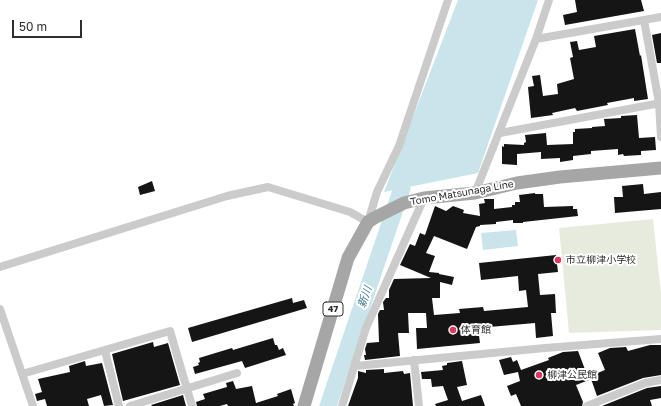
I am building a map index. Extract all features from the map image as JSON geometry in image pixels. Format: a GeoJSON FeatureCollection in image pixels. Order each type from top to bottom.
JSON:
{"type":"FeatureCollection","features":[{"type":"Feature","properties":{"kind":"main road","name":"Tomo Matsunaga Line"},"geometry":{"type":"LineString","coordinates":[[371,220],[404,203],[422,198],[475,193],[560,177],[661,168]]}},
{"type":"Feature","properties":{"kind":"main road","name":"47"},"geometry":{"type":"LineString","coordinates":[[304,406],[348,258],[371,220]]}},
{"type":"Feature","properties":{"kind":"street"},"geometry":{"type":"LineString","coordinates":[[0,267],[228,196],[268,187],[350,212],[371,220],[377,192],[399,146],[448,0]]}},
{"type":"Feature","properties":{"kind":"street"},"geometry":{"type":"LineString","coordinates":[[475,193],[500,133],[550,0]]}},
{"type":"Feature","properties":{"kind":"street"},"geometry":{"type":"LineString","coordinates":[[536,39],[661,17]]}},
{"type":"Feature","properties":{"kind":"street"},"geometry":{"type":"LineString","coordinates":[[644,20],[660,103],[661,137]]}},
{"type":"Feature","properties":{"kind":"street"},"geometry":{"type":"LineString","coordinates":[[500,133],[660,103]]}},
{"type":"Feature","properties":{"kind":"street"},"geometry":{"type":"LineString","coordinates":[[342,406],[366,328],[422,198]]}},
{"type":"Feature","properties":{"kind":"street"},"geometry":{"type":"LineString","coordinates":[[0,309],[33,406]]}},
{"type":"Feature","properties":{"kind":"street"},"geometry":{"type":"LineString","coordinates":[[22,374],[170,331],[192,406]]}},
{"type":"Feature","properties":{"kind":"street"},"geometry":{"type":"LineString","coordinates":[[355,366],[545,348],[661,339]]}},
{"type":"Feature","properties":{"kind":"street"},"geometry":{"type":"LineString","coordinates":[[105,351],[119,406]]}},
{"type":"Feature","properties":{"kind":"street"},"geometry":{"type":"LineString","coordinates":[[414,360],[419,406]]}},
{"type":"Feature","properties":{"kind":"street"},"geometry":{"type":"LineString","coordinates":[[130,406],[237,373]]}},
{"type":"Feature","properties":{"kind":"street"},"geometry":{"type":"LineString","coordinates":[[587,406],[645,383],[661,380]]}},
{"type":"Feature","properties":{"kind":"shaded area"},"geometry":{"type":"Polygon","coordinates":[[[653,219],[661,294],[661,330],[569,333],[559,228],[653,219]]]}},
{"type":"Feature","properties":{"kind":"water"},"geometry":{"type":"Polygon","coordinates":[[[458,0],[538,0],[478,173],[384,192],[458,0]]]}},
{"type":"Feature","properties":{"kind":"water"},"geometry":{"type":"Polygon","coordinates":[[[516,230],[518,246],[483,250],[481,233],[516,230]]]}},
{"type":"Feature","properties":{"kind":"building"},"geometry":{"type":"Polygon","coordinates":[[[575,0],[641,0],[644,11],[565,25],[563,15],[577,12],[575,0]]]}},
{"type":"Feature","properties":{"kind":"building"},"geometry":{"type":"Polygon","coordinates":[[[635,29],[648,99],[634,101],[634,98],[607,103],[608,105],[577,111],[575,108],[552,113],[553,115],[531,118],[528,87],[534,86],[532,76],[540,75],[543,96],[558,94],[557,84],[574,79],[570,58],[573,57],[570,42],[577,41],[579,50],[596,47],[594,36],[635,29]]]}},
{"type":"Feature","properties":{"kind":"building"},"geometry":{"type":"Polygon","coordinates":[[[661,33],[661,63],[657,63],[652,35],[661,33]]]}},
{"type":"Feature","properties":{"kind":"building"},"geometry":{"type":"Polygon","coordinates":[[[637,115],[639,138],[655,137],[656,150],[641,151],[641,155],[624,156],[623,154],[618,155],[618,149],[591,151],[591,154],[573,156],[573,160],[560,162],[560,158],[541,159],[541,152],[517,154],[517,165],[502,164],[502,146],[504,147],[504,144],[524,145],[526,142],[525,135],[546,133],[547,145],[573,144],[573,132],[575,132],[575,129],[605,126],[604,119],[637,115]]]}},
{"type":"Feature","properties":{"kind":"building"},"geometry":{"type":"Polygon","coordinates":[[[152,181],[155,191],[140,195],[138,187],[152,181]]]}},
{"type":"Feature","properties":{"kind":"building"},"geometry":{"type":"Polygon","coordinates":[[[643,184],[644,194],[661,192],[661,209],[615,213],[614,197],[623,197],[622,186],[643,184]]]}},
{"type":"Feature","properties":{"kind":"building"},"geometry":{"type":"Polygon","coordinates":[[[535,193],[543,194],[544,207],[573,206],[573,209],[577,209],[578,216],[523,223],[513,223],[513,220],[496,222],[496,224],[480,225],[476,227],[467,249],[434,236],[426,253],[435,256],[429,272],[454,277],[452,285],[440,282],[440,298],[432,298],[434,315],[460,313],[459,309],[483,307],[484,311],[528,307],[526,290],[519,291],[518,276],[481,280],[479,263],[556,255],[558,272],[538,274],[540,295],[555,294],[556,313],[551,313],[553,336],[536,338],[535,323],[478,328],[480,343],[417,349],[416,328],[427,328],[426,313],[408,313],[409,333],[398,333],[400,356],[365,360],[364,355],[366,355],[365,349],[367,343],[379,342],[378,314],[380,310],[384,310],[383,302],[386,298],[389,298],[389,290],[394,279],[431,278],[400,265],[410,244],[415,246],[420,233],[425,235],[435,206],[446,211],[453,206],[464,210],[463,213],[480,216],[479,204],[485,203],[484,199],[494,199],[494,209],[512,207],[512,205],[515,205],[515,202],[520,202],[519,195],[535,193]]]}},
{"type":"Feature","properties":{"kind":"building"},"geometry":{"type":"Polygon","coordinates":[[[292,298],[293,303],[304,300],[307,308],[192,342],[188,328],[292,298]]]}},
{"type":"Feature","properties":{"kind":"building"},"geometry":{"type":"Polygon","coordinates":[[[273,338],[275,345],[277,345],[279,350],[283,348],[286,355],[245,368],[242,361],[195,374],[193,367],[199,365],[199,358],[273,338]]]}},
{"type":"Feature","properties":{"kind":"building"},"geometry":{"type":"Polygon","coordinates":[[[153,342],[154,347],[168,343],[180,385],[123,401],[112,354],[153,342]]]}},
{"type":"Feature","properties":{"kind":"building"},"geometry":{"type":"Polygon","coordinates":[[[650,345],[661,345],[661,375],[643,378],[597,396],[590,376],[605,370],[598,353],[610,348],[626,347],[628,351],[650,345]]]}},
{"type":"Feature","properties":{"kind":"building"},"geometry":{"type":"Polygon","coordinates":[[[578,351],[589,380],[576,385],[583,402],[582,406],[521,406],[516,394],[511,396],[507,386],[520,381],[518,372],[504,375],[499,360],[511,357],[513,362],[517,360],[521,370],[549,360],[548,358],[563,352],[578,351]]]}},
{"type":"Feature","properties":{"kind":"building"},"geometry":{"type":"Polygon","coordinates":[[[85,361],[86,366],[102,363],[113,405],[104,406],[101,395],[87,399],[89,406],[47,406],[45,399],[37,401],[35,394],[42,392],[38,379],[70,372],[69,366],[85,361]]]}},
{"type":"Feature","properties":{"kind":"building"},"geometry":{"type":"Polygon","coordinates":[[[462,361],[467,385],[457,387],[462,401],[481,395],[485,406],[436,406],[435,404],[448,400],[443,386],[432,387],[431,379],[422,379],[421,372],[443,370],[442,366],[447,365],[447,363],[462,361]]]}},
{"type":"Feature","properties":{"kind":"building"},"geometry":{"type":"Polygon","coordinates":[[[384,369],[384,373],[403,371],[404,374],[410,373],[413,406],[348,406],[358,378],[358,371],[366,373],[366,370],[384,369]]]}},
{"type":"Feature","properties":{"kind":"building"},"geometry":{"type":"Polygon","coordinates":[[[233,381],[236,389],[252,386],[256,403],[278,396],[277,394],[291,389],[295,403],[293,404],[294,406],[228,406],[227,404],[220,406],[197,406],[196,402],[205,399],[203,394],[227,387],[226,383],[233,381]]]}},
{"type":"Feature","properties":{"kind":"building"},"geometry":{"type":"Polygon","coordinates":[[[661,386],[661,398],[650,400],[652,406],[602,406],[647,388],[661,386]]]}},
{"type":"Feature","properties":{"kind":"building"},"geometry":{"type":"Polygon","coordinates":[[[183,395],[186,406],[151,405],[183,395]]]}},
{"type":"Feature","properties":{"kind":"waterway","name":"新川"},"geometry":{"type":"LineString","coordinates":[[328,406],[402,188]]}},
{"type":"Feature","properties":{"kind":"place","name":"市立柳津小学校"},"geometry":{"type":"Point","coordinates":[558,260]}},
{"type":"Feature","properties":{"kind":"place","name":"体育館"},"geometry":{"type":"Point","coordinates":[453,330]}},
{"type":"Feature","properties":{"kind":"place","name":"柳津公民館"},"geometry":{"type":"Point","coordinates":[539,375]}}]}
